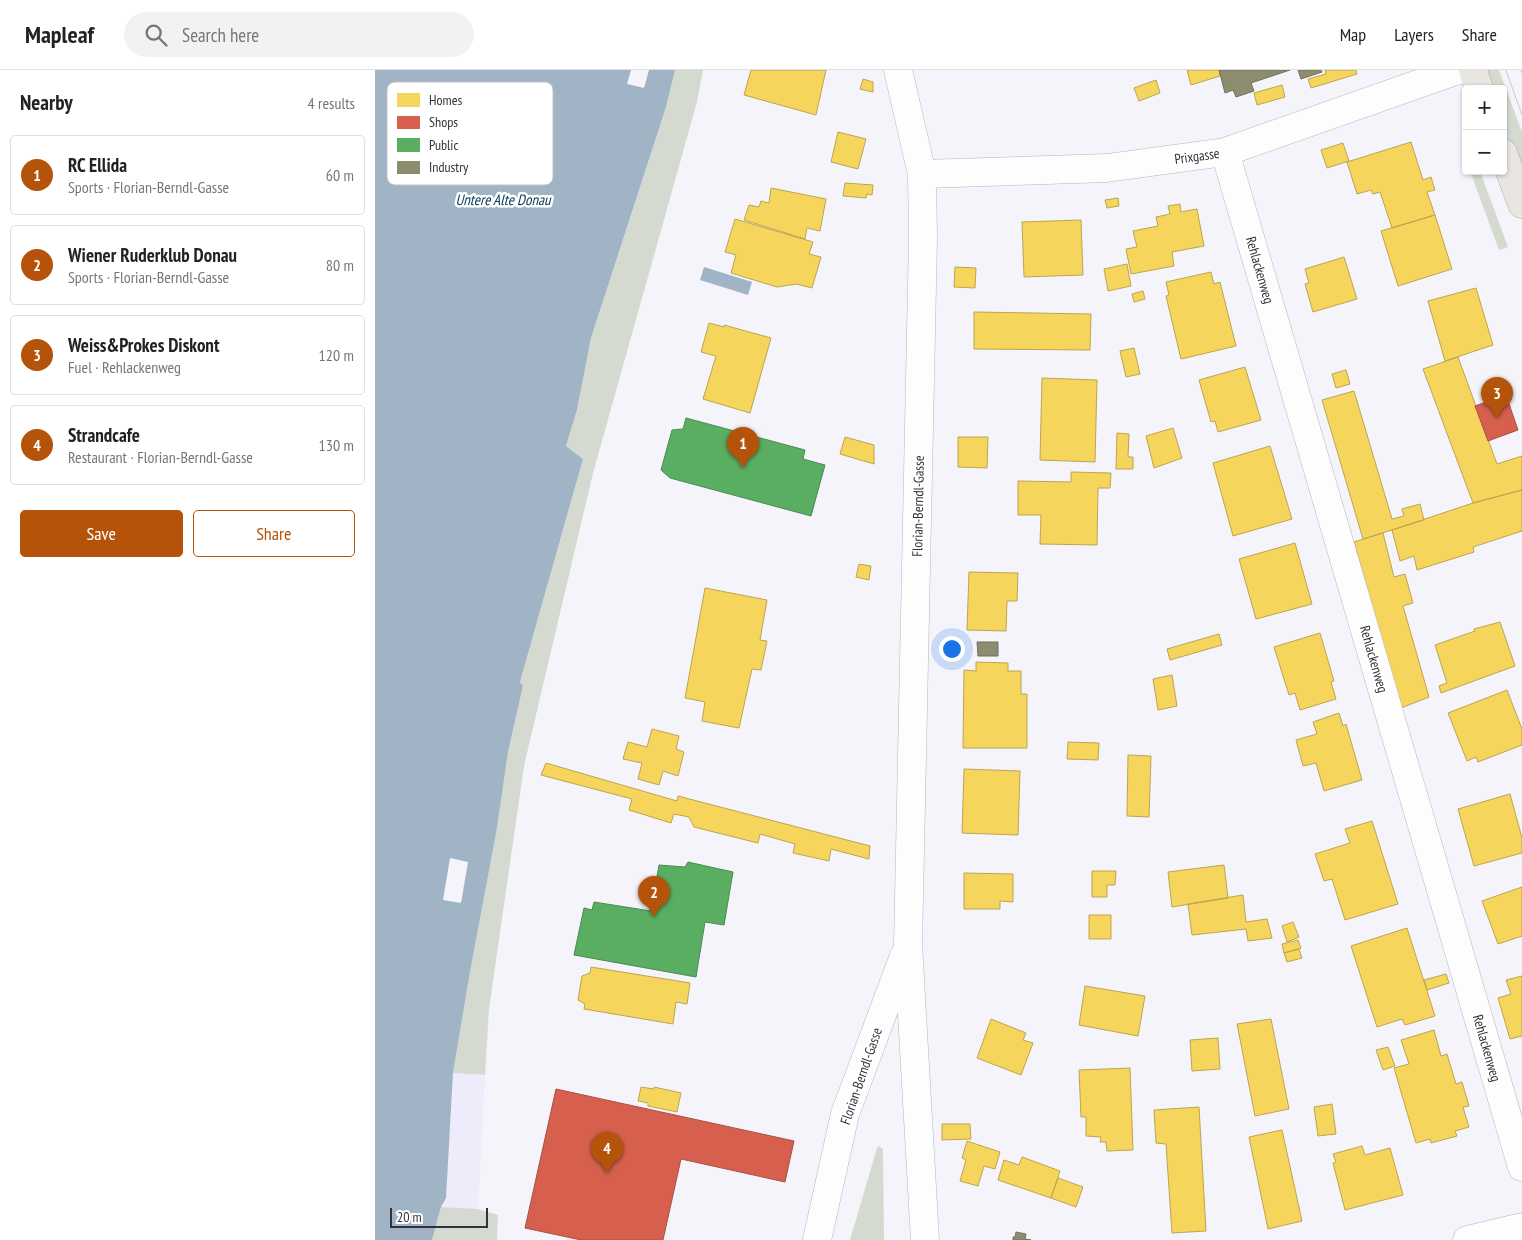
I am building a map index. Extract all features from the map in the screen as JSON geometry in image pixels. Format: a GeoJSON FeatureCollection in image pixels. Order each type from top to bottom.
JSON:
{"type":"FeatureCollection","features":[{"type":"Feature","properties":{"kind":"main road"},"geometry":{"type":"LineString","coordinates":[[1473,70],[1478,85]]}},
{"type":"Feature","properties":{"kind":"main road"},"geometry":{"type":"LineString","coordinates":[[1507,165],[1522,204]]}},
{"type":"Feature","properties":{"kind":"street","name":"Florian-Berndl-Gasse"},"geometry":{"type":"LineString","coordinates":[[898,70],[922,174],[923,238],[908,945],[925,1240]]}},
{"type":"Feature","properties":{"kind":"street","name":"Prixgasse"},"geometry":{"type":"LineString","coordinates":[[922,174],[1107,168],[1225,152],[1458,70]]}},
{"type":"Feature","properties":{"kind":"street","name":"Rehlackenweg"},"geometry":{"type":"LineString","coordinates":[[1225,152],[1522,1167]]}},
{"type":"Feature","properties":{"kind":"street","name":"Florian-Berndl-Gasse"},"geometry":{"type":"LineString","coordinates":[[817,1240],[845,1114],[908,945]]}},
{"type":"Feature","properties":{"kind":"street"},"geometry":{"type":"LineString","coordinates":[[1467,1240],[1522,1227]]}},
{"type":"Feature","properties":{"kind":"shaded area"},"geometry":{"type":"Polygon","coordinates":[[[675,70],[703,70],[697,102],[593,473],[524,766],[489,1009],[485,1075],[453,1073],[497,828],[508,752],[523,686],[520,682],[583,459],[566,446],[577,410],[591,338],[666,107],[675,70]]]}},
{"type":"Feature","properties":{"kind":"shaded area"},"geometry":{"type":"Polygon","coordinates":[[[1481,70],[1499,70],[1505,85],[1487,85],[1481,70]]]}},
{"type":"Feature","properties":{"kind":"shaded area"},"geometry":{"type":"Polygon","coordinates":[[[1507,92],[1522,132],[1522,182],[1507,143],[1507,92]]]}},
{"type":"Feature","properties":{"kind":"shaded area"},"geometry":{"type":"Polygon","coordinates":[[[1471,175],[1481,175],[1508,247],[1499,250],[1471,175]]]}},
{"type":"Feature","properties":{"kind":"shaded area"},"geometry":{"type":"Polygon","coordinates":[[[453,1073],[485,1075],[478,1209],[441,1207],[446,1198],[375,1095],[451,1121],[453,1073]]]}},
{"type":"Feature","properties":{"kind":"shaded area"},"geometry":{"type":"Polygon","coordinates":[[[879,1146],[883,1149],[884,1240],[850,1240],[877,1148],[879,1146]]]}},
{"type":"Feature","properties":{"kind":"shaded area"},"geometry":{"type":"Polygon","coordinates":[[[441,1207],[478,1209],[498,1215],[497,1240],[432,1240],[441,1207]]]}},
{"type":"Feature","properties":{"kind":"water","name":"Untere Alte Donau"},"geometry":{"type":"Polygon","coordinates":[[[375,70],[675,70],[666,107],[591,338],[577,410],[566,446],[583,459],[520,682],[523,686],[508,752],[497,828],[453,1073],[446,1198],[441,1207],[432,1240],[375,1240],[375,70]]]}},
{"type":"Feature","properties":{"kind":"water"},"geometry":{"type":"Polygon","coordinates":[[[704,267],[752,282],[748,295],[700,280],[704,267]]]}},
{"type":"Feature","properties":{"kind":"pier"},"geometry":{"type":"Polygon","coordinates":[[[631,70],[649,70],[644,88],[627,84],[631,70]]]}},
{"type":"Feature","properties":{"kind":"pier"},"geometry":{"type":"Polygon","coordinates":[[[450,858],[468,862],[461,903],[443,900],[450,858]]]}},
{"type":"Feature","properties":{"kind":"building: Homes"},"geometry":{"type":"Polygon","coordinates":[[[751,70],[826,70],[816,115],[744,95],[751,70]]]}},
{"type":"Feature","properties":{"kind":"building: Homes"},"geometry":{"type":"Polygon","coordinates":[[[1187,70],[1219,70],[1220,76],[1191,85],[1187,70]]]}},
{"type":"Feature","properties":{"kind":"building: Homes"},"geometry":{"type":"Polygon","coordinates":[[[1325,70],[1356,70],[1357,74],[1311,88],[1308,79],[1326,74],[1325,70]]]}},
{"type":"Feature","properties":{"kind":"building: Homes"},"geometry":{"type":"Polygon","coordinates":[[[863,79],[873,82],[873,92],[860,89],[863,79]]]}},
{"type":"Feature","properties":{"kind":"building: Homes"},"geometry":{"type":"Polygon","coordinates":[[[1156,80],[1160,93],[1139,101],[1134,88],[1156,80]]]}},
{"type":"Feature","properties":{"kind":"building: Homes"},"geometry":{"type":"Polygon","coordinates":[[[1282,85],[1285,97],[1257,105],[1254,93],[1282,85]]]}},
{"type":"Feature","properties":{"kind":"building: Homes"},"geometry":{"type":"Polygon","coordinates":[[[838,132],[866,139],[858,169],[831,162],[838,132]]]}},
{"type":"Feature","properties":{"kind":"building: Homes"},"geometry":{"type":"Polygon","coordinates":[[[1411,142],[1423,180],[1431,177],[1435,190],[1427,192],[1435,215],[1392,228],[1380,192],[1373,194],[1371,190],[1357,194],[1347,162],[1411,142]]]}},
{"type":"Feature","properties":{"kind":"building: Homes"},"geometry":{"type":"Polygon","coordinates":[[[1343,143],[1349,161],[1327,168],[1321,150],[1343,143]]]}},
{"type":"Feature","properties":{"kind":"building: Homes"},"geometry":{"type":"Polygon","coordinates":[[[845,183],[873,185],[872,195],[867,194],[866,198],[843,196],[845,183]]]}},
{"type":"Feature","properties":{"kind":"building: Homes"},"geometry":{"type":"Polygon","coordinates":[[[771,188],[826,199],[820,231],[807,228],[805,239],[744,220],[749,205],[759,207],[761,201],[769,203],[771,188]]]}},
{"type":"Feature","properties":{"kind":"building: Homes"},"geometry":{"type":"Polygon","coordinates":[[[1118,198],[1119,206],[1107,208],[1105,200],[1118,198]]]}},
{"type":"Feature","properties":{"kind":"building: Homes"},"geometry":{"type":"Polygon","coordinates":[[[1180,204],[1181,212],[1197,209],[1204,246],[1172,252],[1174,266],[1131,274],[1126,249],[1137,247],[1133,231],[1158,226],[1156,217],[1170,214],[1168,206],[1180,204]]]}},
{"type":"Feature","properties":{"kind":"building: Homes"},"geometry":{"type":"Polygon","coordinates":[[[1435,215],[1452,269],[1398,286],[1381,231],[1435,215]]]}},
{"type":"Feature","properties":{"kind":"building: Homes"},"geometry":{"type":"Polygon","coordinates":[[[735,219],[813,242],[809,254],[821,257],[812,288],[796,284],[777,287],[731,273],[736,255],[725,252],[735,219]]]}},
{"type":"Feature","properties":{"kind":"building: Homes"},"geometry":{"type":"Polygon","coordinates":[[[1081,220],[1083,275],[1024,277],[1022,222],[1081,220]]]}},
{"type":"Feature","properties":{"kind":"building: Homes"},"geometry":{"type":"Polygon","coordinates":[[[1344,257],[1357,299],[1313,312],[1305,284],[1309,283],[1305,269],[1344,257]]]}},
{"type":"Feature","properties":{"kind":"building: Homes"},"geometry":{"type":"Polygon","coordinates":[[[1127,264],[1131,286],[1108,291],[1104,269],[1127,264]]]}},
{"type":"Feature","properties":{"kind":"building: Homes"},"geometry":{"type":"Polygon","coordinates":[[[955,267],[976,268],[975,288],[954,287],[955,267]]]}},
{"type":"Feature","properties":{"kind":"building: Homes"},"geometry":{"type":"Polygon","coordinates":[[[1211,272],[1214,284],[1220,282],[1236,346],[1181,359],[1166,296],[1169,295],[1166,282],[1211,272]]]}},
{"type":"Feature","properties":{"kind":"building: Homes"},"geometry":{"type":"Polygon","coordinates":[[[1476,288],[1493,345],[1445,361],[1428,301],[1476,288]]]}},
{"type":"Feature","properties":{"kind":"building: Homes"},"geometry":{"type":"Polygon","coordinates":[[[1143,291],[1145,299],[1134,302],[1132,294],[1143,291]]]}},
{"type":"Feature","properties":{"kind":"building: Homes"},"geometry":{"type":"Polygon","coordinates":[[[974,312],[1091,314],[1090,350],[974,349],[974,312]]]}},
{"type":"Feature","properties":{"kind":"building: Homes"},"geometry":{"type":"Polygon","coordinates":[[[709,323],[724,327],[724,325],[771,338],[750,413],[703,399],[716,356],[701,352],[709,323]]]}},
{"type":"Feature","properties":{"kind":"building: Homes"},"geometry":{"type":"Polygon","coordinates":[[[1134,348],[1140,374],[1126,377],[1120,351],[1134,348]]]}},
{"type":"Feature","properties":{"kind":"building: Homes"},"geometry":{"type":"Polygon","coordinates":[[[1458,357],[1497,464],[1522,456],[1522,490],[1473,503],[1423,369],[1458,357]]]}},
{"type":"Feature","properties":{"kind":"building: Homes"},"geometry":{"type":"Polygon","coordinates":[[[1245,367],[1261,420],[1218,432],[1215,421],[1211,422],[1199,380],[1245,367]]]}},
{"type":"Feature","properties":{"kind":"building: Homes"},"geometry":{"type":"Polygon","coordinates":[[[1346,370],[1350,384],[1336,388],[1332,374],[1346,370]]]}},
{"type":"Feature","properties":{"kind":"building: Homes"},"geometry":{"type":"Polygon","coordinates":[[[1042,378],[1097,380],[1095,462],[1040,460],[1042,378]]]}},
{"type":"Feature","properties":{"kind":"building: Homes"},"geometry":{"type":"Polygon","coordinates":[[[1354,391],[1392,519],[1404,516],[1402,509],[1420,504],[1424,520],[1363,539],[1322,400],[1354,391]]]}},
{"type":"Feature","properties":{"kind":"building: Homes"},"geometry":{"type":"Polygon","coordinates":[[[1173,428],[1182,458],[1154,468],[1146,436],[1173,428]]]}},
{"type":"Feature","properties":{"kind":"building: Homes"},"geometry":{"type":"Polygon","coordinates":[[[1117,433],[1129,434],[1128,457],[1133,457],[1133,469],[1116,469],[1117,433]]]}},
{"type":"Feature","properties":{"kind":"building: Homes"},"geometry":{"type":"Polygon","coordinates":[[[845,437],[874,445],[874,464],[840,454],[845,437]]]}},
{"type":"Feature","properties":{"kind":"building: Homes"},"geometry":{"type":"Polygon","coordinates":[[[958,437],[988,437],[987,468],[958,467],[958,437]]]}},
{"type":"Feature","properties":{"kind":"building: Homes"},"geometry":{"type":"Polygon","coordinates":[[[1270,446],[1292,519],[1233,536],[1213,463],[1270,446]]]}},
{"type":"Feature","properties":{"kind":"building: Homes"},"geometry":{"type":"Polygon","coordinates":[[[1071,472],[1111,473],[1110,488],[1098,488],[1097,545],[1040,544],[1041,515],[1018,515],[1018,481],[1071,482],[1071,472]]]}},
{"type":"Feature","properties":{"kind":"building: Homes"},"geometry":{"type":"Polygon","coordinates":[[[1522,490],[1522,531],[1473,547],[1474,552],[1417,570],[1414,556],[1400,561],[1392,530],[1473,503],[1522,490]]]}},
{"type":"Feature","properties":{"kind":"building: Homes"},"geometry":{"type":"Polygon","coordinates":[[[1383,533],[1394,577],[1405,574],[1413,603],[1403,606],[1429,697],[1401,708],[1354,542],[1383,533]]]}},
{"type":"Feature","properties":{"kind":"building: Homes"},"geometry":{"type":"Polygon","coordinates":[[[1295,543],[1312,604],[1256,619],[1239,559],[1295,543]]]}},
{"type":"Feature","properties":{"kind":"building: Homes"},"geometry":{"type":"Polygon","coordinates":[[[859,564],[871,566],[869,580],[856,577],[859,564]]]}},
{"type":"Feature","properties":{"kind":"building: Homes"},"geometry":{"type":"Polygon","coordinates":[[[969,572],[1018,573],[1017,601],[1007,601],[1006,631],[967,630],[969,572]]]}},
{"type":"Feature","properties":{"kind":"building: Homes"},"geometry":{"type":"Polygon","coordinates":[[[705,588],[767,600],[760,640],[767,641],[761,670],[752,669],[739,728],[702,721],[705,702],[685,698],[705,588]]]}},
{"type":"Feature","properties":{"kind":"building: Homes"},"geometry":{"type":"Polygon","coordinates":[[[1500,622],[1515,666],[1441,693],[1439,686],[1447,683],[1435,645],[1475,631],[1474,629],[1500,622]]]}},
{"type":"Feature","properties":{"kind":"building: Homes"},"geometry":{"type":"Polygon","coordinates":[[[1320,633],[1334,681],[1331,682],[1336,699],[1300,710],[1295,693],[1289,695],[1274,647],[1320,633]]]}},
{"type":"Feature","properties":{"kind":"building: Homes"},"geometry":{"type":"Polygon","coordinates":[[[1219,634],[1222,645],[1170,660],[1167,649],[1219,634]]]}},
{"type":"Feature","properties":{"kind":"building: Homes"},"geometry":{"type":"Polygon","coordinates":[[[976,662],[1008,663],[1008,671],[1021,671],[1021,694],[1027,694],[1027,748],[963,748],[964,670],[976,671],[976,662]]]}},
{"type":"Feature","properties":{"kind":"building: Homes"},"geometry":{"type":"Polygon","coordinates":[[[1172,675],[1177,706],[1158,710],[1153,679],[1172,675]]]}},
{"type":"Feature","properties":{"kind":"building: Homes"},"geometry":{"type":"Polygon","coordinates":[[[1507,690],[1522,729],[1522,745],[1478,762],[1476,757],[1467,761],[1448,713],[1507,690]]]}},
{"type":"Feature","properties":{"kind":"building: Homes"},"geometry":{"type":"Polygon","coordinates":[[[1339,713],[1343,726],[1346,724],[1362,780],[1324,791],[1316,763],[1303,766],[1296,740],[1317,734],[1313,722],[1339,713]]]}},
{"type":"Feature","properties":{"kind":"building: Homes"},"geometry":{"type":"Polygon","coordinates":[[[652,729],[679,736],[676,749],[684,752],[678,776],[663,771],[659,785],[638,779],[642,763],[623,759],[628,742],[647,747],[652,729]]]}},
{"type":"Feature","properties":{"kind":"building: Homes"},"geometry":{"type":"Polygon","coordinates":[[[1068,742],[1099,743],[1098,760],[1067,759],[1068,742]]]}},
{"type":"Feature","properties":{"kind":"building: Homes"},"geometry":{"type":"Polygon","coordinates":[[[1128,755],[1151,756],[1149,817],[1127,816],[1128,755]]]}},
{"type":"Feature","properties":{"kind":"building: Homes"},"geometry":{"type":"Polygon","coordinates":[[[546,763],[677,801],[678,796],[870,846],[869,859],[831,849],[829,861],[793,853],[795,844],[760,834],[758,843],[694,827],[689,817],[674,814],[671,823],[629,810],[632,799],[541,775],[546,763]]]}},
{"type":"Feature","properties":{"kind":"building: Homes"},"geometry":{"type":"Polygon","coordinates":[[[964,769],[1020,771],[1018,835],[962,833],[964,769]]]}},
{"type":"Feature","properties":{"kind":"building: Homes"},"geometry":{"type":"Polygon","coordinates":[[[1510,794],[1522,838],[1522,853],[1474,866],[1458,809],[1510,794]]]}},
{"type":"Feature","properties":{"kind":"building: Homes"},"geometry":{"type":"Polygon","coordinates":[[[1372,821],[1398,904],[1345,920],[1332,879],[1324,881],[1315,854],[1350,843],[1345,829],[1372,821]]]}},
{"type":"Feature","properties":{"kind":"building: Homes"},"geometry":{"type":"Polygon","coordinates":[[[1224,865],[1228,898],[1172,907],[1168,872],[1224,865]]]}},
{"type":"Feature","properties":{"kind":"building: Homes"},"geometry":{"type":"Polygon","coordinates":[[[1092,871],[1116,871],[1115,885],[1107,885],[1107,897],[1092,897],[1092,871]]]}},
{"type":"Feature","properties":{"kind":"building: Homes"},"geometry":{"type":"Polygon","coordinates":[[[964,873],[1013,874],[1013,902],[1000,901],[1000,909],[964,909],[964,873]]]}},
{"type":"Feature","properties":{"kind":"building: Homes"},"geometry":{"type":"Polygon","coordinates":[[[1522,887],[1522,936],[1498,944],[1482,901],[1522,887]]]}},
{"type":"Feature","properties":{"kind":"building: Homes"},"geometry":{"type":"Polygon","coordinates":[[[1243,895],[1246,922],[1267,919],[1272,938],[1248,941],[1246,929],[1192,935],[1188,904],[1243,895]]]}},
{"type":"Feature","properties":{"kind":"building: Homes"},"geometry":{"type":"Polygon","coordinates":[[[1089,915],[1111,915],[1111,939],[1089,939],[1089,915]]]}},
{"type":"Feature","properties":{"kind":"building: Homes"},"geometry":{"type":"Polygon","coordinates":[[[1293,922],[1299,937],[1287,942],[1282,926],[1293,922]]]}},
{"type":"Feature","properties":{"kind":"building: Homes"},"geometry":{"type":"Polygon","coordinates":[[[1407,928],[1435,1016],[1405,1025],[1402,1019],[1377,1027],[1351,946],[1407,928]]]}},
{"type":"Feature","properties":{"kind":"building: Homes"},"geometry":{"type":"Polygon","coordinates":[[[1298,940],[1301,948],[1284,953],[1282,944],[1298,940]]]}},
{"type":"Feature","properties":{"kind":"building: Homes"},"geometry":{"type":"Polygon","coordinates":[[[1299,949],[1302,958],[1287,962],[1284,953],[1299,949]]]}},
{"type":"Feature","properties":{"kind":"building: Homes"},"geometry":{"type":"Polygon","coordinates":[[[591,967],[690,983],[687,1004],[676,1002],[673,1024],[584,1009],[585,1004],[578,1000],[582,976],[590,973],[591,967]]]}},
{"type":"Feature","properties":{"kind":"building: Homes"},"geometry":{"type":"Polygon","coordinates":[[[1446,974],[1449,983],[1427,990],[1424,980],[1446,974]]]}},
{"type":"Feature","properties":{"kind":"building: Homes"},"geometry":{"type":"Polygon","coordinates":[[[1522,976],[1522,1036],[1510,1039],[1498,998],[1511,994],[1506,980],[1522,976]]]}},
{"type":"Feature","properties":{"kind":"building: Homes"},"geometry":{"type":"Polygon","coordinates":[[[1085,986],[1145,996],[1138,1036],[1079,1025],[1085,986]]]}},
{"type":"Feature","properties":{"kind":"building: Homes"},"geometry":{"type":"Polygon","coordinates":[[[991,1019],[1026,1033],[1023,1040],[1033,1043],[1021,1075],[977,1058],[991,1019]]]}},
{"type":"Feature","properties":{"kind":"building: Homes"},"geometry":{"type":"Polygon","coordinates":[[[1271,1019],[1289,1109],[1255,1116],[1237,1024],[1271,1019]]]}},
{"type":"Feature","properties":{"kind":"building: Homes"},"geometry":{"type":"Polygon","coordinates":[[[1434,1030],[1441,1056],[1447,1054],[1456,1084],[1462,1082],[1469,1106],[1463,1107],[1469,1127],[1455,1131],[1457,1136],[1431,1143],[1430,1139],[1416,1143],[1394,1068],[1409,1064],[1401,1040],[1434,1030]]]}},
{"type":"Feature","properties":{"kind":"building: Homes"},"geometry":{"type":"Polygon","coordinates":[[[1218,1038],[1220,1069],[1192,1071],[1190,1040],[1218,1038]]]}},
{"type":"Feature","properties":{"kind":"building: Homes"},"geometry":{"type":"Polygon","coordinates":[[[1388,1047],[1395,1066],[1383,1070],[1376,1050],[1388,1047]]]}},
{"type":"Feature","properties":{"kind":"building: Homes"},"geometry":{"type":"Polygon","coordinates":[[[1130,1068],[1133,1150],[1107,1151],[1106,1142],[1100,1142],[1101,1137],[1086,1136],[1086,1117],[1081,1117],[1079,1070],[1130,1068]]]}},
{"type":"Feature","properties":{"kind":"building: Homes"},"geometry":{"type":"Polygon","coordinates":[[[641,1087],[654,1089],[654,1087],[681,1093],[677,1112],[648,1106],[648,1103],[638,1101],[641,1087]]]}},
{"type":"Feature","properties":{"kind":"building: Homes"},"geometry":{"type":"Polygon","coordinates":[[[1332,1104],[1336,1134],[1318,1136],[1314,1107],[1332,1104]]]}},
{"type":"Feature","properties":{"kind":"building: Homes"},"geometry":{"type":"Polygon","coordinates":[[[1199,1107],[1206,1231],[1172,1233],[1166,1144],[1156,1143],[1154,1110],[1199,1107]]]}},
{"type":"Feature","properties":{"kind":"building: Homes"},"geometry":{"type":"Polygon","coordinates":[[[942,1124],[970,1124],[971,1139],[942,1140],[942,1124]]]}},
{"type":"Feature","properties":{"kind":"building: Homes"},"geometry":{"type":"Polygon","coordinates":[[[1282,1130],[1302,1221],[1268,1229],[1249,1137],[1282,1130]]]}},
{"type":"Feature","properties":{"kind":"building: Homes"},"geometry":{"type":"Polygon","coordinates":[[[967,1141],[1000,1152],[995,1169],[984,1166],[978,1186],[960,1181],[966,1160],[962,1158],[967,1141]]]}},
{"type":"Feature","properties":{"kind":"building: Homes"},"geometry":{"type":"Polygon","coordinates":[[[1362,1146],[1365,1155],[1390,1148],[1403,1195],[1345,1210],[1333,1163],[1336,1162],[1333,1154],[1362,1146]]]}},
{"type":"Feature","properties":{"kind":"building: Homes"},"geometry":{"type":"Polygon","coordinates":[[[1022,1157],[1060,1171],[1051,1198],[998,1180],[1004,1160],[1019,1165],[1022,1157]]]}},
{"type":"Feature","properties":{"kind":"building: Homes"},"geometry":{"type":"Polygon","coordinates":[[[1058,1178],[1083,1187],[1076,1207],[1051,1198],[1058,1178]]]}},
{"type":"Feature","properties":{"kind":"building: Shops"},"geometry":{"type":"Polygon","coordinates":[[[1506,395],[1518,430],[1488,441],[1475,406],[1506,395]]]}},
{"type":"Feature","properties":{"kind":"building: Shops"},"geometry":{"type":"Polygon","coordinates":[[[556,1089],[794,1141],[785,1182],[681,1159],[663,1240],[581,1240],[525,1228],[556,1089]]]}},
{"type":"Feature","properties":{"kind":"building: Public"},"geometry":{"type":"Polygon","coordinates":[[[686,418],[805,450],[803,459],[825,465],[811,516],[670,478],[661,470],[672,430],[683,429],[686,418]]]}},
{"type":"Feature","properties":{"kind":"building: Public"},"geometry":{"type":"Polygon","coordinates":[[[688,862],[733,872],[724,925],[705,922],[696,977],[574,955],[584,908],[592,910],[594,902],[651,911],[659,865],[685,867],[688,862]]]}},
{"type":"Feature","properties":{"kind":"building: Industry"},"geometry":{"type":"Polygon","coordinates":[[[1219,70],[1290,70],[1251,83],[1254,91],[1236,97],[1233,90],[1225,93],[1219,70]]]}},
{"type":"Feature","properties":{"kind":"building: Industry"},"geometry":{"type":"Polygon","coordinates":[[[1298,70],[1321,70],[1322,72],[1301,79],[1298,70]]]}},
{"type":"Feature","properties":{"kind":"building: Industry"},"geometry":{"type":"Polygon","coordinates":[[[977,642],[998,642],[998,656],[978,656],[977,642]]]}},
{"type":"Feature","properties":{"kind":"building: Industry"},"geometry":{"type":"Polygon","coordinates":[[[1016,1232],[1026,1234],[1025,1239],[1031,1240],[1013,1240],[1016,1232]]]}},
{"type":"Feature","properties":{"kind":"tram line"},"geometry":{"type":"LineString","coordinates":[[1506,70],[1522,115]]}},
{"type":"Feature","properties":{"kind":"place","name":"Weiss&Prokes Diskont"},"geometry":{"type":"Point","coordinates":[1497,418]}},
{"type":"Feature","properties":{"kind":"place","name":"RC Ellida"},"geometry":{"type":"Point","coordinates":[743,468]}},
{"type":"Feature","properties":{"kind":"place","name":"Wiener Ruderklub Donau"},"geometry":{"type":"Point","coordinates":[654,917]}},
{"type":"Feature","properties":{"kind":"place","name":"Strandcafe"},"geometry":{"type":"Point","coordinates":[607,1173]}}]}
